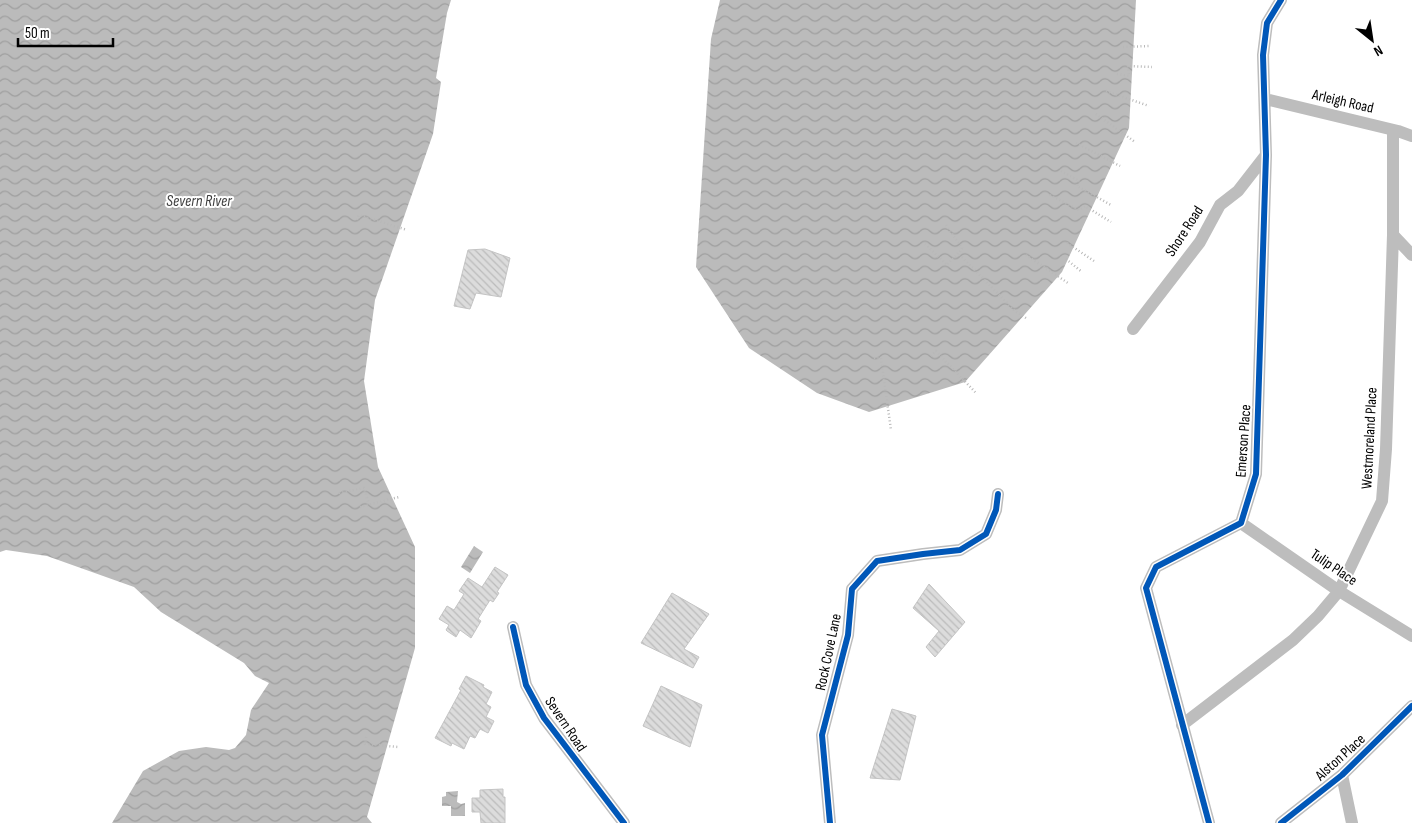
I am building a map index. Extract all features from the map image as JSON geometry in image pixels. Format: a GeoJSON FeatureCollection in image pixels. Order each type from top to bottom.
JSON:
{"type":"FeatureCollection","features":[{"type":"Feature","properties":{"kind":"street","name":"Emerson Place"},"geometry":{"type":"LineString","coordinates":[[1241,523],[1256,474],[1266,155],[1263,55],[1268,23],[1281,0]]}},
{"type":"Feature","properties":{"kind":"street","name":"Arleigh Road"},"geometry":{"type":"LineString","coordinates":[[1265,100],[1412,136]]}},
{"type":"Feature","properties":{"kind":"street","name":"Westmoreland Place"},"geometry":{"type":"LineString","coordinates":[[1182,725],[1293,640],[1318,616],[1339,591],[1382,501],[1386,449],[1394,235],[1393,130]]}},
{"type":"Feature","properties":{"kind":"street","name":"Shore Road"},"geometry":{"type":"LineString","coordinates":[[1133,329],[1200,242],[1220,205],[1238,191],[1266,155]]}},
{"type":"Feature","properties":{"kind":"street"},"geometry":{"type":"LineString","coordinates":[[1394,235],[1412,255]]}},
{"type":"Feature","properties":{"kind":"street","name":"Rock Cove Lane"},"geometry":{"type":"LineString","coordinates":[[830,823],[822,735],[848,635],[852,589],[877,561],[960,550],[986,534],[996,510],[998,494]]}},
{"type":"Feature","properties":{"kind":"street"},"geometry":{"type":"LineString","coordinates":[[1209,823],[1146,588],[1156,567],[1241,523]]}},
{"type":"Feature","properties":{"kind":"street","name":"Tulip Place"},"geometry":{"type":"LineString","coordinates":[[1241,523],[1339,591],[1412,636]]}},
{"type":"Feature","properties":{"kind":"street","name":"Severn Road"},"geometry":{"type":"LineString","coordinates":[[513,627],[526,685],[544,718],[624,823]]}},
{"type":"Feature","properties":{"kind":"street","name":"Alston Place"},"geometry":{"type":"LineString","coordinates":[[1281,823],[1342,775],[1412,706]]}},
{"type":"Feature","properties":{"kind":"street"},"geometry":{"type":"LineString","coordinates":[[1342,775],[1352,823]]}},
{"type":"Feature","properties":{"kind":"path"},"geometry":{"type":"LineString","coordinates":[[1123,47],[1150,46]]}},
{"type":"Feature","properties":{"kind":"path"},"geometry":{"type":"LineString","coordinates":[[1117,74],[1128,76],[1128,66],[1152,67]]}},
{"type":"Feature","properties":{"kind":"path"},"geometry":{"type":"LineString","coordinates":[[1106,91],[1149,106]]}},
{"type":"Feature","properties":{"kind":"path"},"geometry":{"type":"LineString","coordinates":[[1096,114],[1135,142]]}},
{"type":"Feature","properties":{"kind":"path"},"geometry":{"type":"LineString","coordinates":[[1076,143],[1120,166]]}},
{"type":"Feature","properties":{"kind":"path"},"geometry":{"type":"LineString","coordinates":[[1061,171],[1079,181],[1077,186],[1111,205]]}},
{"type":"Feature","properties":{"kind":"path"},"geometry":{"type":"LineString","coordinates":[[1050,195],[1079,210],[1085,206],[1111,222]]}},
{"type":"Feature","properties":{"kind":"path"},"geometry":{"type":"LineString","coordinates":[[357,220],[359,215],[408,230]]}},
{"type":"Feature","properties":{"kind":"path"},"geometry":{"type":"LineString","coordinates":[[925,244],[947,265],[962,248],[946,225]]}},
{"type":"Feature","properties":{"kind":"path"},"geometry":{"type":"LineString","coordinates":[[1067,243],[1094,261]]}},
{"type":"Feature","properties":{"kind":"path"},"geometry":{"type":"LineString","coordinates":[[958,253],[1015,311],[1026,318]]}},
{"type":"Feature","properties":{"kind":"path"},"geometry":{"type":"LineString","coordinates":[[1026,256],[1068,283]]}},
{"type":"Feature","properties":{"kind":"path"},"geometry":{"type":"LineString","coordinates":[[1066,259],[1082,272]]}},
{"type":"Feature","properties":{"kind":"path"},"geometry":{"type":"LineString","coordinates":[[931,356],[936,351],[976,393]]}},
{"type":"Feature","properties":{"kind":"path"},"geometry":{"type":"LineString","coordinates":[[874,358],[881,358],[891,430]]}},
{"type":"Feature","properties":{"kind":"path"},"geometry":{"type":"LineString","coordinates":[[339,493],[364,488],[369,504]]}},
{"type":"Feature","properties":{"kind":"path"},"geometry":{"type":"LineString","coordinates":[[360,507],[399,496]]}},
{"type":"Feature","properties":{"kind":"path"},"geometry":{"type":"LineString","coordinates":[[366,737],[365,744],[398,747]]}},
{"type":"Feature","properties":{"kind":"water","name":"Severn River"},"geometry":{"type":"Polygon","coordinates":[[[0,0],[451,0],[436,78],[441,82],[433,134],[375,300],[364,381],[378,467],[415,547],[415,648],[367,817],[372,823],[112,823],[143,771],[179,751],[206,747],[229,750],[235,748],[246,735],[251,710],[269,683],[255,676],[244,663],[161,612],[134,587],[47,556],[6,550],[0,552],[0,0]]]}},
{"type":"Feature","properties":{"kind":"water"},"geometry":{"type":"Polygon","coordinates":[[[720,0],[1136,0],[1129,128],[1062,272],[965,382],[869,412],[817,393],[749,348],[696,267],[711,39],[720,0]]]}},
{"type":"Feature","properties":{"kind":"water"},"geometry":{"type":"Polygon","coordinates":[[[474,546],[483,552],[470,573],[461,567],[474,546]]]}},
{"type":"Feature","properties":{"kind":"water"},"geometry":{"type":"Polygon","coordinates":[[[458,791],[457,802],[465,803],[465,816],[451,816],[451,806],[442,806],[442,797],[446,796],[446,792],[458,791]]]}},
{"type":"Feature","properties":{"kind":"building"},"geometry":{"type":"Polygon","coordinates":[[[485,249],[510,258],[501,297],[476,293],[470,309],[454,306],[468,250],[485,249]]]}},
{"type":"Feature","properties":{"kind":"building"},"geometry":{"type":"Polygon","coordinates":[[[495,567],[508,575],[497,592],[499,593],[493,602],[490,600],[478,619],[481,621],[471,638],[460,630],[456,637],[446,630],[449,625],[439,619],[447,606],[454,610],[464,594],[459,591],[468,578],[482,587],[495,567]]]}},
{"type":"Feature","properties":{"kind":"building"},"geometry":{"type":"Polygon","coordinates":[[[929,584],[965,622],[935,657],[926,647],[939,631],[913,608],[929,584]]]}},
{"type":"Feature","properties":{"kind":"building"},"geometry":{"type":"Polygon","coordinates":[[[672,593],[709,614],[684,649],[699,657],[693,668],[641,643],[672,593]]]}},
{"type":"Feature","properties":{"kind":"building"},"geometry":{"type":"Polygon","coordinates":[[[466,676],[484,685],[483,687],[492,692],[486,704],[491,707],[486,717],[494,721],[488,733],[480,729],[475,738],[470,736],[464,749],[452,743],[451,746],[435,738],[461,690],[459,689],[466,676]]]}},
{"type":"Feature","properties":{"kind":"building"},"geometry":{"type":"Polygon","coordinates":[[[661,686],[702,705],[690,747],[643,726],[661,686]]]}},
{"type":"Feature","properties":{"kind":"building"},"geometry":{"type":"Polygon","coordinates":[[[892,709],[916,716],[900,780],[870,778],[892,709]]]}},
{"type":"Feature","properties":{"kind":"building"},"geometry":{"type":"Polygon","coordinates":[[[503,789],[503,797],[505,797],[505,823],[481,823],[480,812],[472,812],[472,798],[480,798],[480,790],[503,789]]]}},
{"type":"Feature","properties":{"kind":"cycle path"},"geometry":{"type":"LineString","coordinates":[[1209,823],[1146,588],[1156,567],[1241,523],[1256,474],[1266,155],[1263,55],[1267,23],[1281,0]]}},
{"type":"Feature","properties":{"kind":"cycle path"},"geometry":{"type":"LineString","coordinates":[[830,823],[822,735],[848,635],[852,589],[877,561],[960,550],[986,534],[996,510],[998,494]]}},
{"type":"Feature","properties":{"kind":"cycle path"},"geometry":{"type":"LineString","coordinates":[[513,627],[526,685],[544,718],[624,823]]}},
{"type":"Feature","properties":{"kind":"cycle path"},"geometry":{"type":"LineString","coordinates":[[1281,823],[1342,775],[1412,706]]}}]}
